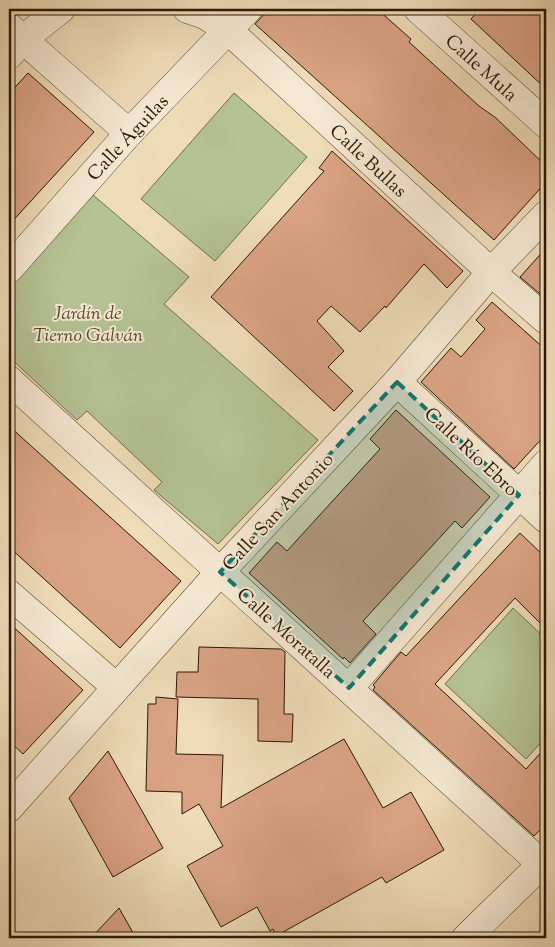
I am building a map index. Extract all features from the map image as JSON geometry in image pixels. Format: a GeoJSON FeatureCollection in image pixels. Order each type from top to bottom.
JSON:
{"type":"FeatureCollection","features":[{"type":"Feature","properties":{"kind":"street"},"geometry":{"type":"LineString","coordinates":[[62,9],[13,41],[129,133]]}},
{"type":"Feature","properties":{"kind":"street","name":"Calle Bullas"},"geometry":{"type":"LineString","coordinates":[[187,9],[205,15],[228,30],[491,272],[546,320]]}},
{"type":"Feature","properties":{"kind":"street","name":"Calle Águilas"},"geometry":{"type":"LineString","coordinates":[[9,269],[129,133],[248,9]]}},
{"type":"Feature","properties":{"kind":"street","name":"Calle Mula"},"geometry":{"type":"LineString","coordinates":[[418,9],[546,124]]}},
{"type":"Feature","properties":{"kind":"street","name":"Calle San Antonio"},"geometry":{"type":"LineString","coordinates":[[14,792],[116,687],[397,382],[491,272],[546,215]]}},
{"type":"Feature","properties":{"kind":"street","name":"Calle Moratalla"},"geometry":{"type":"LineString","coordinates":[[9,380],[545,864]]}},
{"type":"Feature","properties":{"kind":"street","name":"Calle Río Ebro"},"geometry":{"type":"LineString","coordinates":[[397,382],[546,519]]}},
{"type":"Feature","properties":{"kind":"street"},"geometry":{"type":"LineString","coordinates":[[349,688],[546,464]]}},
{"type":"Feature","properties":{"kind":"street"},"geometry":{"type":"LineString","coordinates":[[9,594],[116,687]]}},
{"type":"Feature","properties":{"kind":"street"},"geometry":{"type":"LineString","coordinates":[[466,938],[545,864]]}},
{"type":"Feature","properties":{"kind":"highlighted area"},"geometry":{"type":"Polygon","coordinates":[[[397,382],[519,495],[349,688],[220,572],[397,382]]]}},
{"type":"Feature","properties":{"kind":"green space"},"geometry":{"type":"Polygon","coordinates":[[[234,93],[307,157],[215,261],[141,199],[234,93]]]}},
{"type":"Feature","properties":{"kind":"green space","name":"Jardín de Tierno Galván"},"geometry":{"type":"Polygon","coordinates":[[[93,195],[189,277],[164,304],[318,440],[218,544],[154,490],[162,482],[87,411],[77,420],[9,357],[9,288],[93,195]]]}},
{"type":"Feature","properties":{"kind":"green space"},"geometry":{"type":"Polygon","coordinates":[[[513,608],[546,639],[546,737],[526,759],[445,684],[513,608]]]}},
{"type":"Feature","properties":{"kind":"building"},"geometry":{"type":"Polygon","coordinates":[[[269,9],[377,9],[411,39],[409,42],[479,106],[496,118],[546,166],[546,182],[494,240],[255,24],[269,9]]]}},
{"type":"Feature","properties":{"kind":"building"},"geometry":{"type":"Polygon","coordinates":[[[480,9],[546,9],[546,89],[471,19],[480,9]]]}},
{"type":"Feature","properties":{"kind":"building"},"geometry":{"type":"Polygon","coordinates":[[[28,73],[94,132],[9,225],[9,94],[28,73]]]}},
{"type":"Feature","properties":{"kind":"building"},"geometry":{"type":"Polygon","coordinates":[[[332,151],[463,271],[447,288],[424,264],[386,308],[385,306],[360,332],[331,306],[317,321],[344,351],[328,367],[353,391],[334,411],[211,297],[324,171],[319,168],[332,151]]]}},
{"type":"Feature","properties":{"kind":"building"},"geometry":{"type":"Polygon","coordinates":[[[546,248],[546,299],[520,277],[546,248]]]}},
{"type":"Feature","properties":{"kind":"building"},"geometry":{"type":"Polygon","coordinates":[[[492,302],[546,350],[546,434],[514,469],[421,382],[451,348],[461,357],[485,329],[476,320],[492,302]]]}},
{"type":"Feature","properties":{"kind":"building"},"geometry":{"type":"Polygon","coordinates":[[[396,410],[490,497],[462,528],[455,521],[363,621],[376,634],[350,663],[344,657],[343,659],[249,573],[277,542],[287,551],[380,449],[370,439],[396,410]]]}},
{"type":"Feature","properties":{"kind":"building"},"geometry":{"type":"Polygon","coordinates":[[[9,426],[181,581],[120,648],[9,547],[9,426]]]}},
{"type":"Feature","properties":{"kind":"building"},"geometry":{"type":"Polygon","coordinates":[[[520,533],[546,558],[546,629],[515,598],[435,684],[526,769],[546,747],[546,824],[534,836],[373,690],[375,687],[373,685],[401,652],[406,656],[520,533]]]}},
{"type":"Feature","properties":{"kind":"building"},"geometry":{"type":"Polygon","coordinates":[[[9,623],[83,690],[23,754],[9,741],[9,623]]]}},
{"type":"Feature","properties":{"kind":"building"},"geometry":{"type":"Polygon","coordinates":[[[199,647],[281,649],[285,652],[284,714],[293,714],[292,742],[258,741],[258,699],[176,697],[177,672],[198,672],[199,647]]]}},
{"type":"Feature","properties":{"kind":"building"},"geometry":{"type":"Polygon","coordinates":[[[156,697],[178,699],[176,754],[223,755],[221,808],[344,739],[383,808],[411,792],[444,850],[386,883],[382,877],[276,936],[273,929],[270,931],[257,907],[221,927],[187,866],[223,846],[199,804],[182,814],[182,792],[146,791],[148,704],[156,704],[156,697]]]}},
{"type":"Feature","properties":{"kind":"building"},"geometry":{"type":"Polygon","coordinates":[[[108,751],[163,848],[113,877],[69,798],[108,751]]]}},
{"type":"Feature","properties":{"kind":"building"},"geometry":{"type":"Polygon","coordinates":[[[119,908],[136,938],[91,938],[119,908]]]}}]}
